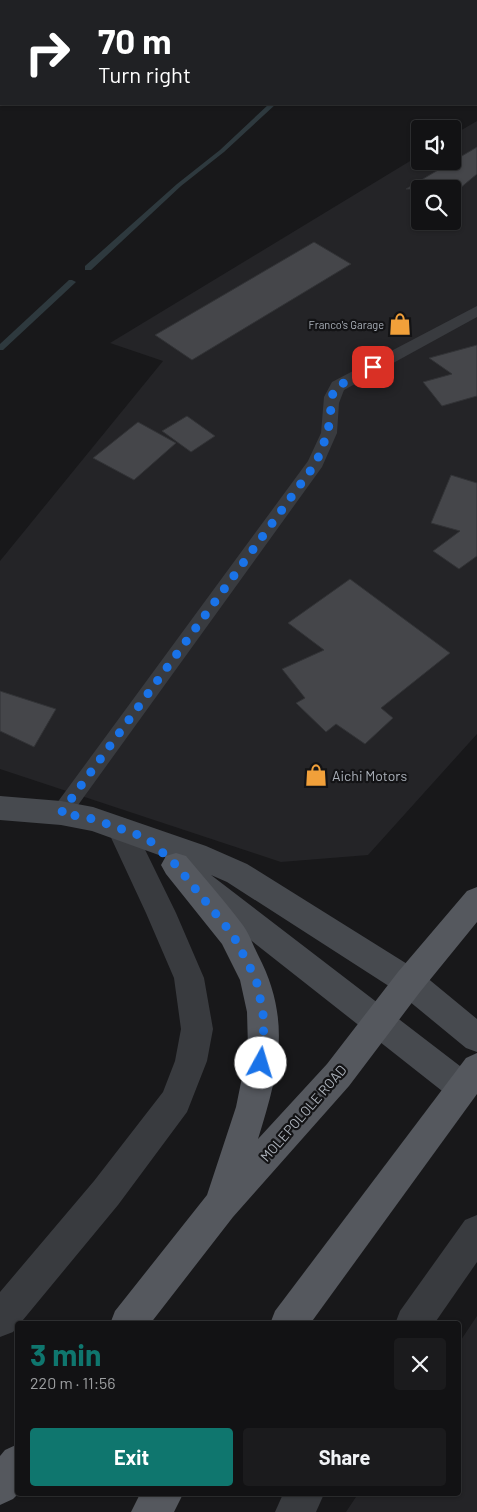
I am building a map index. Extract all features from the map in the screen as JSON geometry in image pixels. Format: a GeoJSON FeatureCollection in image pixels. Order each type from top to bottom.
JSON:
{"type":"FeatureCollection","features":[{"type":"Feature","properties":{"kind":"main road"},"geometry":{"type":"LineString","coordinates":[[176,865],[233,935],[256,979],[263,1012],[264,1048],[252,1107],[221,1205]]}},
{"type":"Feature","properties":{"kind":"main road","name":"MOLEPOLOLE ROAD"},"geometry":{"type":"LineString","coordinates":[[130,1321],[221,1205],[338,1075],[409,982],[477,900]]}},
{"type":"Feature","properties":{"kind":"main road"},"geometry":{"type":"LineString","coordinates":[[290,1321],[472,1083]]}},
{"type":"Feature","properties":{"kind":"main road"},"geometry":{"type":"LineString","coordinates":[[0,1486],[15,1468]]}},
{"type":"Feature","properties":{"kind":"main road"},"geometry":{"type":"LineString","coordinates":[[150,1512],[162,1496]]}},
{"type":"Feature","properties":{"kind":"street"},"geometry":{"type":"LineString","coordinates":[[0,808],[61,813],[93,819],[196,854],[238,873],[409,982],[477,1038]]}},
{"type":"Feature","properties":{"kind":"street"},"geometry":{"type":"LineString","coordinates":[[134,834],[380,1021],[472,1083]]}},
{"type":"Feature","properties":{"kind":"street"},"geometry":{"type":"LineString","coordinates":[[0,1319],[106,1193],[176,1101],[190,1061],[197,1029],[189,978],[161,913],[134,834]]}},
{"type":"Feature","properties":{"kind":"street"},"geometry":{"type":"LineString","coordinates":[[416,1321],[477,1232]]}},
{"type":"Feature","properties":{"kind":"street"},"geometry":{"type":"LineString","coordinates":[[294,1512],[304,1496]]}},
{"type":"Feature","properties":{"kind":"lane"},"geometry":{"type":"LineString","coordinates":[[61,813],[316,463],[328,432],[333,392],[338,386],[477,311]]}},
{"type":"Feature","properties":{"kind":"shaded area"},"geometry":{"type":"Polygon","coordinates":[[[477,121],[477,734],[368,855],[281,862],[0,769],[0,561],[163,361],[110,343],[411,160],[411,170],[461,170],[461,130],[477,121]]]}},
{"type":"Feature","properties":{"kind":"shaded area"},"geometry":{"type":"Polygon","coordinates":[[[477,1316],[477,1512],[346,1512],[357,1496],[461,1496],[461,1340],[477,1316]]]}},
{"type":"Feature","properties":{"kind":"building"},"geometry":{"type":"Polygon","coordinates":[[[477,147],[477,174],[461,187],[461,180],[421,180],[438,170],[461,170],[461,156],[477,147]]]}},
{"type":"Feature","properties":{"kind":"building"},"geometry":{"type":"Polygon","coordinates":[[[314,242],[351,264],[192,360],[155,335],[314,242]]]}},
{"type":"Feature","properties":{"kind":"building"},"geometry":{"type":"Polygon","coordinates":[[[477,345],[477,396],[442,406],[423,382],[452,374],[429,358],[477,345]]]}},
{"type":"Feature","properties":{"kind":"building"},"geometry":{"type":"Polygon","coordinates":[[[187,416],[215,436],[191,452],[162,431],[187,416]]]}},
{"type":"Feature","properties":{"kind":"building"},"geometry":{"type":"Polygon","coordinates":[[[138,422],[176,443],[134,480],[93,458],[138,422]]]}},
{"type":"Feature","properties":{"kind":"building"},"geometry":{"type":"Polygon","coordinates":[[[451,475],[477,483],[477,556],[459,569],[433,551],[460,531],[431,523],[451,475]]]}},
{"type":"Feature","properties":{"kind":"building"},"geometry":{"type":"Polygon","coordinates":[[[350,579],[450,653],[381,708],[393,718],[365,744],[336,724],[326,732],[296,703],[305,698],[282,669],[324,650],[288,623],[350,579]]]}},
{"type":"Feature","properties":{"kind":"building"},"geometry":{"type":"Polygon","coordinates":[[[0,691],[56,709],[34,747],[0,731],[0,691]]]}},
{"type":"Feature","properties":{"kind":"waterway"},"geometry":{"type":"LineString","coordinates":[[88,268],[179,185],[222,151],[272,105]]}},
{"type":"Feature","properties":{"kind":"waterway"},"geometry":{"type":"LineString","coordinates":[[0,348],[72,282]]}},
{"type":"Feature","properties":{"kind":"place","name":"Franco's Garage"},"geometry":{"type":"Point","coordinates":[400,324]}},
{"type":"Feature","properties":{"kind":"place","name":"Aichi Motors"},"geometry":{"type":"Point","coordinates":[316,775]}},
{"type":"Feature","properties":{"kind":"route"},"geometry":{"type":"LineString","coordinates":[[261,1063],[264,1048],[263,1012],[256,979],[233,935],[176,865],[147,838],[93,819],[61,813],[316,463],[328,432],[333,392],[338,386],[373,367]]}}]}
